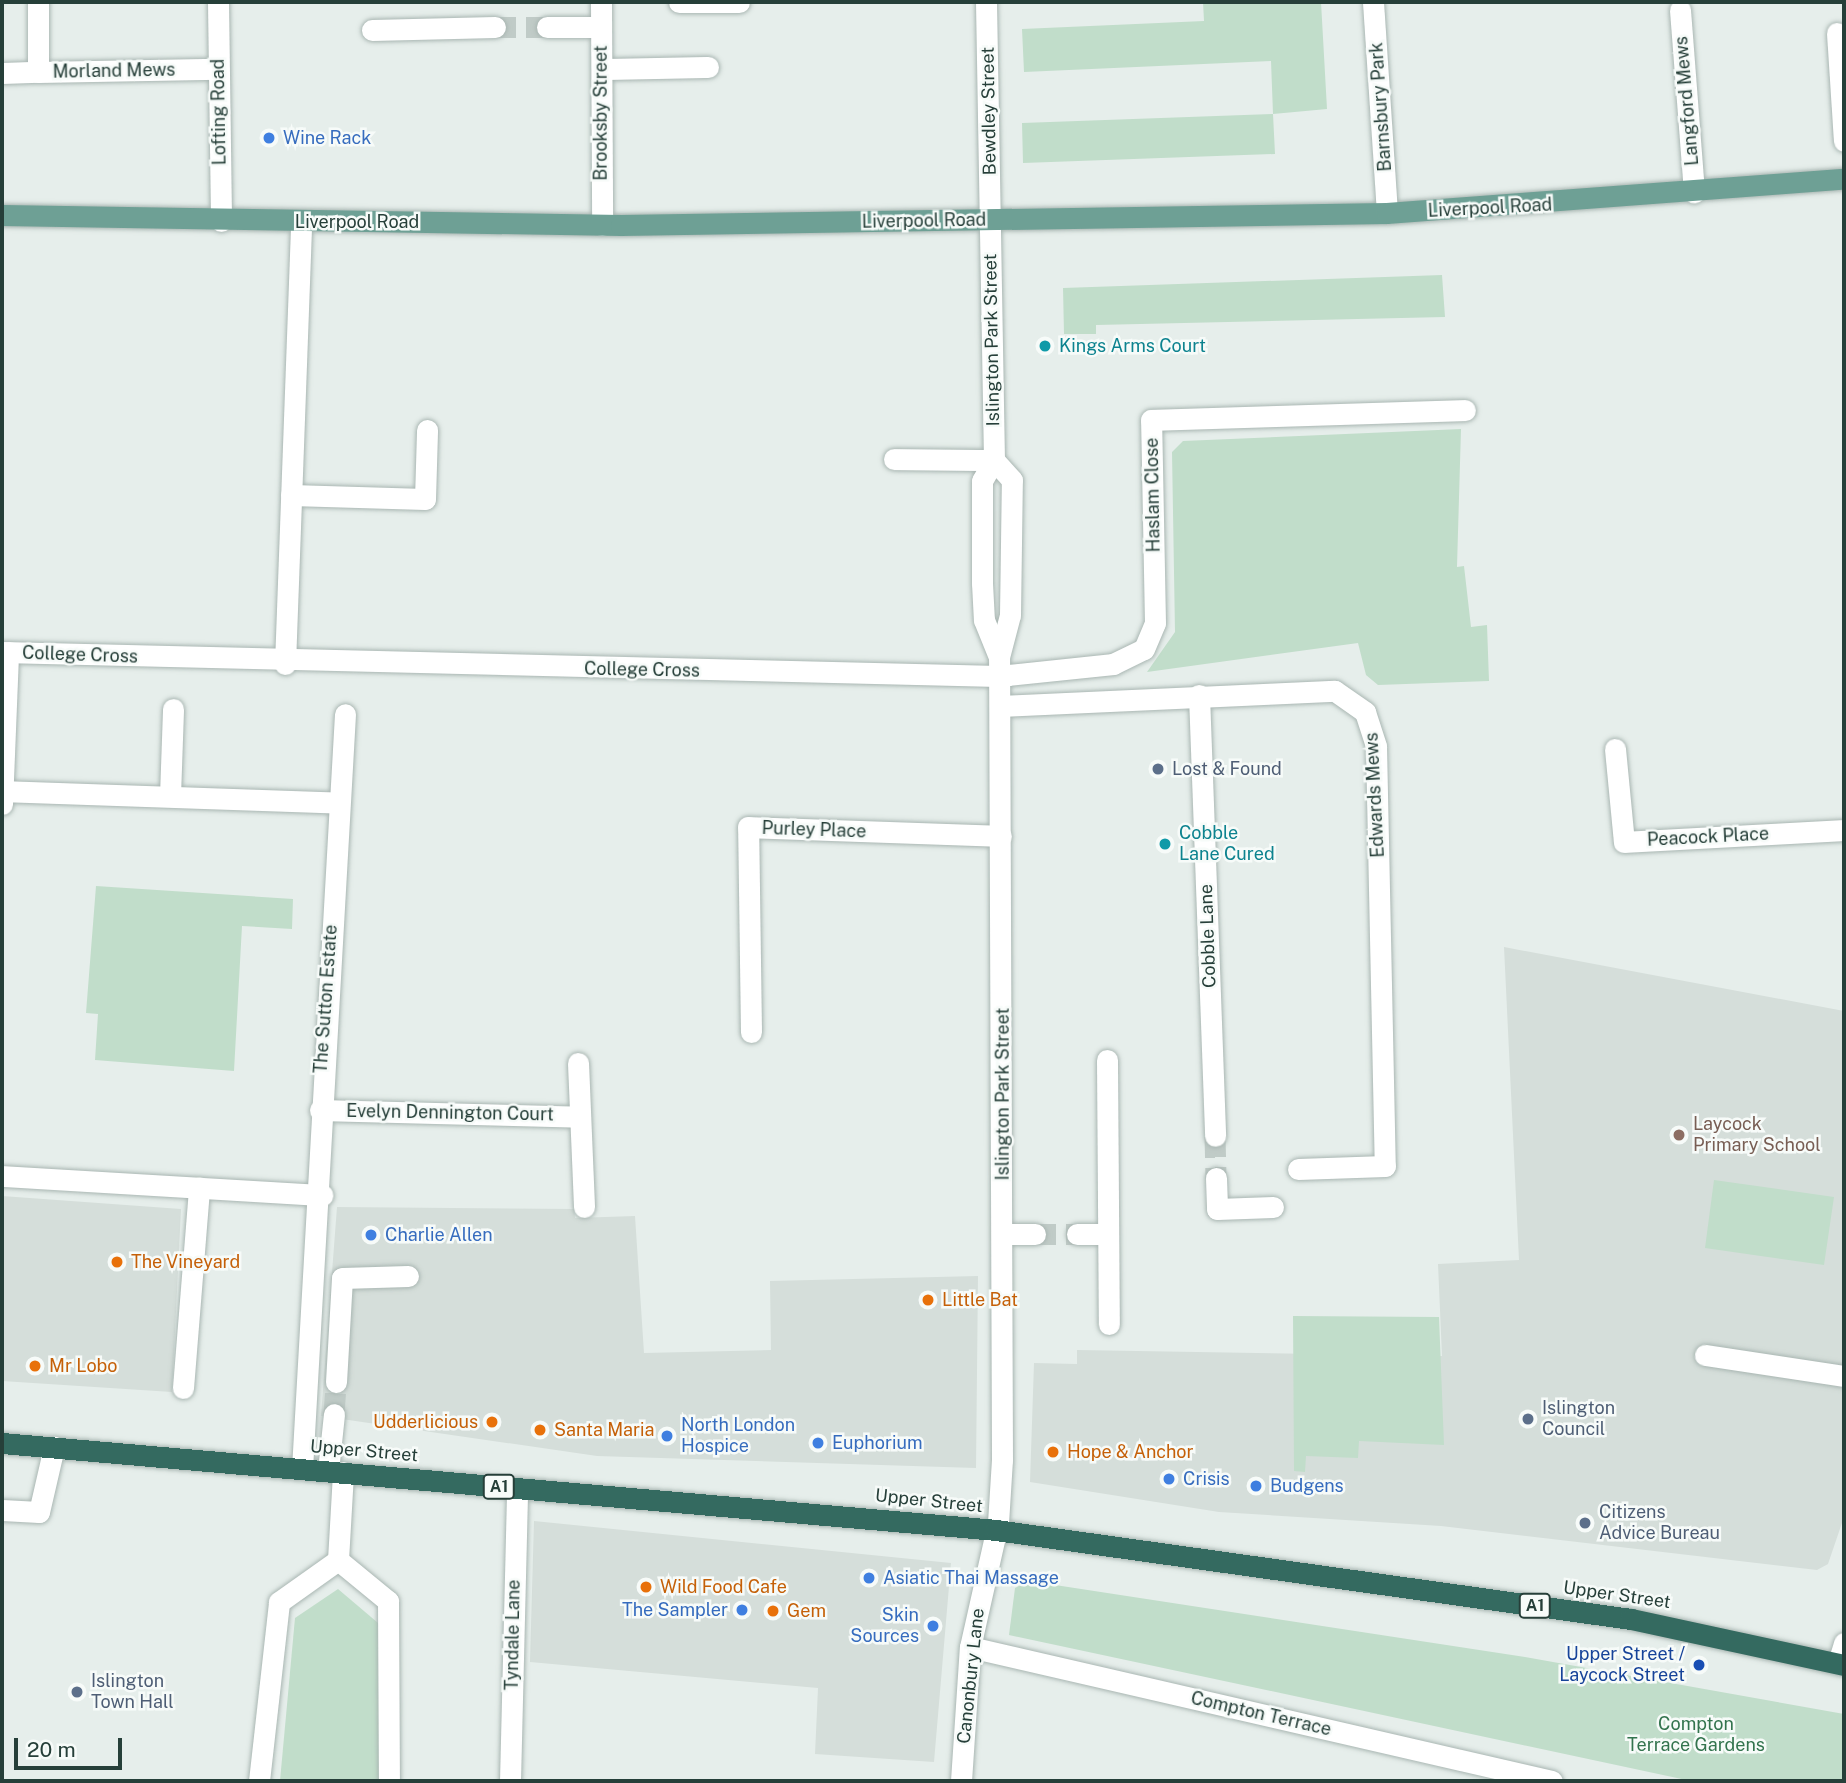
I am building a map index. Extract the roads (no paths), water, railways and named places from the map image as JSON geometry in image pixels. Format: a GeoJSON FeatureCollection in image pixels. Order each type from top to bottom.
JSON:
{"type":"FeatureCollection","features":[{"type":"Feature","properties":{"kind":"highway","name":"Upper Street"},"geometry":{"type":"LineString","coordinates":[[2,1443],[996,1530],[1631,1619],[1842,1657]]}},
{"type":"Feature","properties":{"kind":"main road","name":"Liverpool Road"},"geometry":{"type":"LineString","coordinates":[[2,215],[221,221],[602,225],[1387,213],[1844,179]]}},
{"type":"Feature","properties":{"kind":"street","name":"Morland Mews"},"geometry":{"type":"LineString","coordinates":[[38,2],[38,72],[218,69]]}},
{"type":"Feature","properties":{"kind":"street","name":"Lofting Road"},"geometry":{"type":"LineString","coordinates":[[218,2],[221,221]]}},
{"type":"Feature","properties":{"kind":"street","name":"Brooksby Street"},"geometry":{"type":"LineString","coordinates":[[601,2],[604,69],[602,225]]}},
{"type":"Feature","properties":{"kind":"street"},"geometry":{"type":"LineString","coordinates":[[679,2],[739,2]]}},
{"type":"Feature","properties":{"kind":"street","name":"Bewdley Street"},"geometry":{"type":"LineString","coordinates":[[986,2],[990,220]]}},
{"type":"Feature","properties":{"kind":"street","name":"Barnsbury Park"},"geometry":{"type":"LineString","coordinates":[[1373,2],[1387,213]]}},
{"type":"Feature","properties":{"kind":"street","name":"Langford Mews"},"geometry":{"type":"LineString","coordinates":[[1679,10],[1694,192]]}},
{"type":"Feature","properties":{"kind":"street"},"geometry":{"type":"LineString","coordinates":[[372,30],[495,27]]}},
{"type":"Feature","properties":{"kind":"street"},"geometry":{"type":"LineString","coordinates":[[547,27],[601,27]]}},
{"type":"Feature","properties":{"kind":"street"},"geometry":{"type":"LineString","coordinates":[[1837,33],[1844,141]]}},
{"type":"Feature","properties":{"kind":"street"},"geometry":{"type":"LineString","coordinates":[[604,69],[708,67]]}},
{"type":"Feature","properties":{"kind":"street"},"geometry":{"type":"LineString","coordinates":[[2,73],[38,72]]}},
{"type":"Feature","properties":{"kind":"street","name":"Islington Park Street"},"geometry":{"type":"LineString","coordinates":[[990,220],[994,460],[982,481],[982,530],[984,620],[999,667]]}},
{"type":"Feature","properties":{"kind":"street"},"geometry":{"type":"LineString","coordinates":[[285,664],[301,221]]}},
{"type":"Feature","properties":{"kind":"street","name":"Haslam Close"},"geometry":{"type":"LineString","coordinates":[[999,667],[1130,659],[1152,636],[1151,420],[1465,410]]}},
{"type":"Feature","properties":{"kind":"street"},"geometry":{"type":"LineString","coordinates":[[290,495],[425,499],[427,429]]}},
{"type":"Feature","properties":{"kind":"street"},"geometry":{"type":"LineString","coordinates":[[894,459],[994,460]]}},
{"type":"Feature","properties":{"kind":"street","name":"Islington Park Street"},"geometry":{"type":"LineString","coordinates":[[994,460],[1012,480],[1010,615],[999,667],[1004,1234],[996,1530]]}},
{"type":"Feature","properties":{"kind":"street"},"geometry":{"type":"LineString","coordinates":[[982,530],[1011,564]]}},
{"type":"Feature","properties":{"kind":"street"},"geometry":{"type":"LineString","coordinates":[[2,804],[5,652]]}},
{"type":"Feature","properties":{"kind":"street","name":"College Cross"},"geometry":{"type":"LineString","coordinates":[[5,652],[285,664],[999,667]]}},
{"type":"Feature","properties":{"kind":"street","name":"Edwards Mews"},"geometry":{"type":"LineString","coordinates":[[1000,706],[1335,691],[1357,702],[1374,733],[1385,1166],[1298,1169]]}},
{"type":"Feature","properties":{"kind":"street","name":"Cobble Lane"},"geometry":{"type":"LineString","coordinates":[[1199,695],[1215,1136]]}},
{"type":"Feature","properties":{"kind":"street"},"geometry":{"type":"LineString","coordinates":[[170,796],[173,709]]}},
{"type":"Feature","properties":{"kind":"street","name":"The Sutton Estate"},"geometry":{"type":"LineString","coordinates":[[302,1469],[322,1195],[320,1110],[345,714]]}},
{"type":"Feature","properties":{"kind":"street","name":"Peacock Place"},"geometry":{"type":"LineString","coordinates":[[1615,749],[1624,842],[1844,830]]}},
{"type":"Feature","properties":{"kind":"street"},"geometry":{"type":"LineString","coordinates":[[3,791],[339,803]]}},
{"type":"Feature","properties":{"kind":"street","name":"Purley Place"},"geometry":{"type":"LineString","coordinates":[[751,1032],[748,827],[1001,836]]}},
{"type":"Feature","properties":{"kind":"street"},"geometry":{"type":"LineString","coordinates":[[1107,1059],[1109,1324]]}},
{"type":"Feature","properties":{"kind":"street","name":"Evelyn Dennington Court"},"geometry":{"type":"LineString","coordinates":[[578,1063],[584,1207]]}},
{"type":"Feature","properties":{"kind":"street","name":"Evelyn Dennington Court"},"geometry":{"type":"LineString","coordinates":[[320,1110],[580,1117]]}},
{"type":"Feature","properties":{"kind":"street"},"geometry":{"type":"LineString","coordinates":[[2,1176],[322,1195]]}},
{"type":"Feature","properties":{"kind":"street"},"geometry":{"type":"LineString","coordinates":[[1216,1178],[1217,1209],[1273,1207]]}},
{"type":"Feature","properties":{"kind":"street"},"geometry":{"type":"LineString","coordinates":[[183,1388],[198,1188]]}},
{"type":"Feature","properties":{"kind":"street"},"geometry":{"type":"LineString","coordinates":[[1004,1234],[1035,1234]]}},
{"type":"Feature","properties":{"kind":"street"},"geometry":{"type":"LineString","coordinates":[[1077,1234],[1108,1234]]}},
{"type":"Feature","properties":{"kind":"street"},"geometry":{"type":"LineString","coordinates":[[336,1382],[342,1278],[408,1276]]}},
{"type":"Feature","properties":{"kind":"street"},"geometry":{"type":"LineString","coordinates":[[1704,1355],[1844,1376]]}},
{"type":"Feature","properties":{"kind":"street"},"geometry":{"type":"LineString","coordinates":[[334,1414],[338,1560],[388,1601],[389,1781]]}},
{"type":"Feature","properties":{"kind":"street"},"geometry":{"type":"LineString","coordinates":[[2,1510],[39,1512],[54,1447]]}},
{"type":"Feature","properties":{"kind":"street","name":"Tyndale Lane"},"geometry":{"type":"LineString","coordinates":[[510,1781],[517,1488]]}},
{"type":"Feature","properties":{"kind":"street","name":"Canonbury Lane"},"geometry":{"type":"LineString","coordinates":[[961,1781],[970,1647],[996,1530]]}},
{"type":"Feature","properties":{"kind":"street"},"geometry":{"type":"LineString","coordinates":[[259,1781],[279,1602],[338,1560]]}},
{"type":"Feature","properties":{"kind":"street","name":"Compton Terrace"},"geometry":{"type":"LineString","coordinates":[[970,1647],[1552,1781]]}},
{"type":"Feature","properties":{"kind":"tunnel"},"geometry":{"type":"LineString","coordinates":[[495,27],[547,27]]}},
{"type":"Feature","properties":{"kind":"tunnel"},"geometry":{"type":"LineString","coordinates":[[1215,1136],[1216,1178]]}},
{"type":"Feature","properties":{"kind":"tunnel"},"geometry":{"type":"LineString","coordinates":[[1035,1234],[1077,1234]]}},
{"type":"Feature","properties":{"kind":"tunnel"},"geometry":{"type":"LineString","coordinates":[[334,1414],[336,1382]]}},
{"type":"Feature","properties":{"kind":"place","name":"Wine Rack"},"geometry":{"type":"Point","coordinates":[269,138]}},
{"type":"Feature","properties":{"kind":"place","name":"Kings Arms Court"},"geometry":{"type":"Point","coordinates":[1045,346]}},
{"type":"Feature","properties":{"kind":"place","name":"Lost & Found"},"geometry":{"type":"Point","coordinates":[1158,769]}},
{"type":"Feature","properties":{"kind":"place","name":"Cobble Lane Cured"},"geometry":{"type":"Point","coordinates":[1165,844]}},
{"type":"Feature","properties":{"kind":"place","name":"Laycock Primary School"},"geometry":{"type":"Point","coordinates":[1679,1135]}},
{"type":"Feature","properties":{"kind":"place","name":"Charlie Allen"},"geometry":{"type":"Point","coordinates":[371,1235]}},
{"type":"Feature","properties":{"kind":"place","name":"The Vineyard"},"geometry":{"type":"Point","coordinates":[117,1262]}},
{"type":"Feature","properties":{"kind":"place","name":"Little Bat"},"geometry":{"type":"Point","coordinates":[928,1300]}},
{"type":"Feature","properties":{"kind":"place","name":"Mr Lobo"},"geometry":{"type":"Point","coordinates":[35,1366]}},
{"type":"Feature","properties":{"kind":"place","name":"Islington Council"},"geometry":{"type":"Point","coordinates":[1528,1419]}},
{"type":"Feature","properties":{"kind":"place","name":"Udderlicious"},"geometry":{"type":"Point","coordinates":[492,1422]}},
{"type":"Feature","properties":{"kind":"place","name":"Santa Maria"},"geometry":{"type":"Point","coordinates":[540,1430]}},
{"type":"Feature","properties":{"kind":"place","name":"North London Hospice"},"geometry":{"type":"Point","coordinates":[667,1436]}},
{"type":"Feature","properties":{"kind":"place","name":"Euphorium"},"geometry":{"type":"Point","coordinates":[818,1443]}},
{"type":"Feature","properties":{"kind":"place","name":"Hope & Anchor"},"geometry":{"type":"Point","coordinates":[1053,1452]}},
{"type":"Feature","properties":{"kind":"place","name":"Crisis"},"geometry":{"type":"Point","coordinates":[1169,1479]}},
{"type":"Feature","properties":{"kind":"place","name":"Budgens"},"geometry":{"type":"Point","coordinates":[1256,1486]}},
{"type":"Feature","properties":{"kind":"place","name":"Citizens Advice Bureau"},"geometry":{"type":"Point","coordinates":[1585,1523]}},
{"type":"Feature","properties":{"kind":"place","name":"Asiatic Thai Massage"},"geometry":{"type":"Point","coordinates":[869,1578]}},
{"type":"Feature","properties":{"kind":"place","name":"Wild Food Cafe"},"geometry":{"type":"Point","coordinates":[646,1587]}},
{"type":"Feature","properties":{"kind":"place","name":"The Sampler"},"geometry":{"type":"Point","coordinates":[742,1610]}},
{"type":"Feature","properties":{"kind":"place","name":"Gem"},"geometry":{"type":"Point","coordinates":[773,1611]}},
{"type":"Feature","properties":{"kind":"place","name":"Skin Sources"},"geometry":{"type":"Point","coordinates":[933,1626]}},
{"type":"Feature","properties":{"kind":"place","name":"Upper Street / Laycock Street"},"geometry":{"type":"Point","coordinates":[1699,1665]}},
{"type":"Feature","properties":{"kind":"place","name":"Islington Town Hall"},"geometry":{"type":"Point","coordinates":[77,1692]}},
{"type":"Feature","properties":{"kind":"park label","name":"Compton Terrace Gardens"},"geometry":{"type":"Point","coordinates":[1696,1735]}}]}
